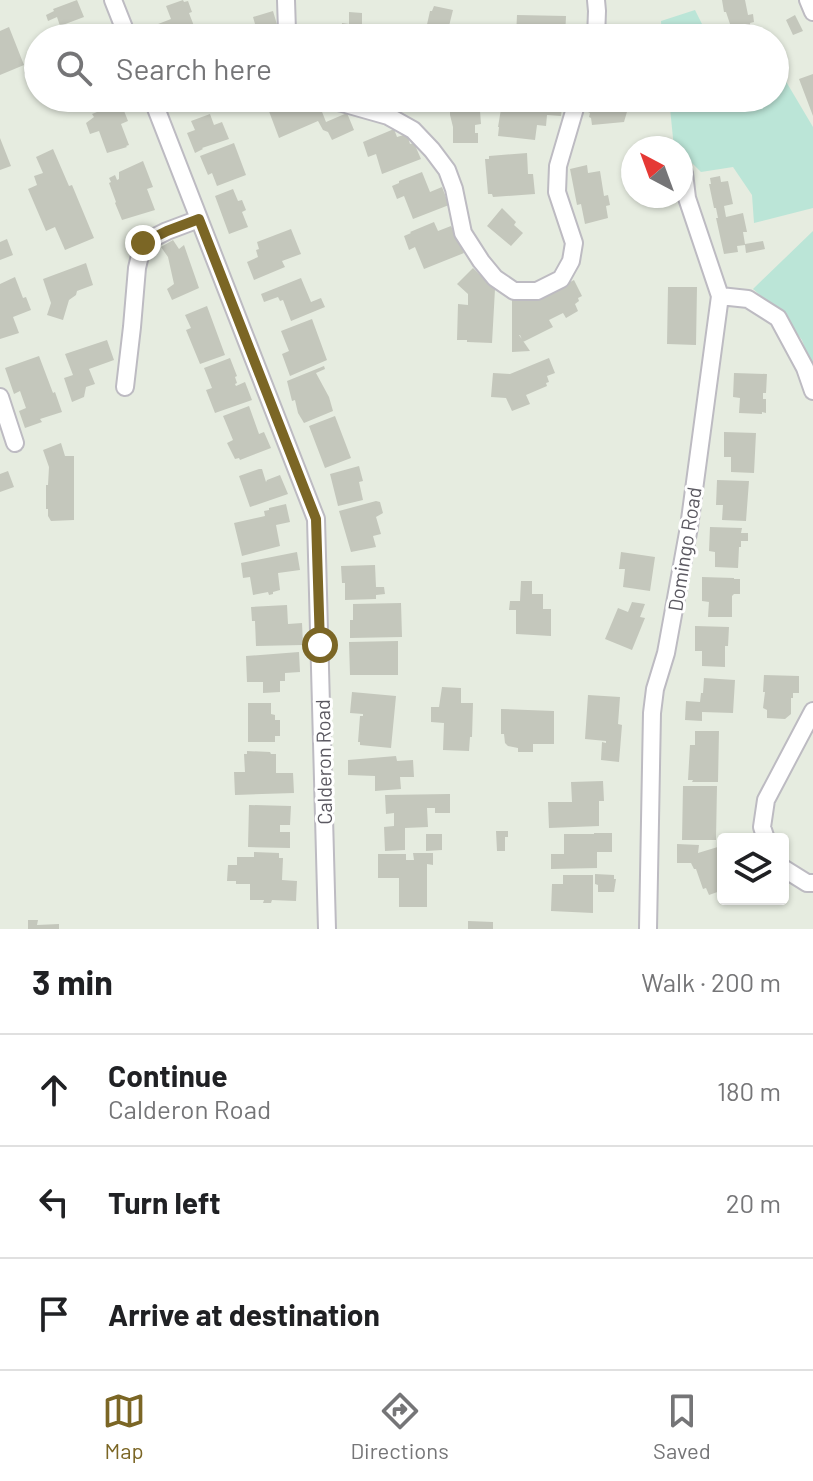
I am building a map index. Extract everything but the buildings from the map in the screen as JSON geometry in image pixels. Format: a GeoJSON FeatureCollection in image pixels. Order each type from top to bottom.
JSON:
{"type":"FeatureCollection","features":[{"type":"Feature","properties":{"kind":"street"},"geometry":{"type":"LineString","coordinates":[[113,0],[122,24]]}},
{"type":"Feature","properties":{"kind":"street"},"geometry":{"type":"LineString","coordinates":[[286,0],[287,24]]}},
{"type":"Feature","properties":{"kind":"street"},"geometry":{"type":"LineString","coordinates":[[596,0],[597,24]]}},
{"type":"Feature","properties":{"kind":"street"},"geometry":{"type":"LineString","coordinates":[[808,0],[813,12]]}},
{"type":"Feature","properties":{"kind":"street","name":"Calderon Road"},"geometry":{"type":"LineString","coordinates":[[157,112],[316,519],[327,929]]}},
{"type":"Feature","properties":{"kind":"street"},"geometry":{"type":"LineString","coordinates":[[374,112],[413,130],[432,150],[447,170],[463,233],[495,278],[514,291],[537,291],[561,279],[571,261],[574,243],[557,192],[558,166],[574,112]]}},
{"type":"Feature","properties":{"kind":"street","name":"Domingo Road"},"geometry":{"type":"LineString","coordinates":[[648,929],[652,713],[689,527],[720,296],[690,208]]}},
{"type":"Feature","properties":{"kind":"street"},"geometry":{"type":"LineString","coordinates":[[125,387],[137,268],[143,243],[199,219]]}},
{"type":"Feature","properties":{"kind":"street"},"geometry":{"type":"LineString","coordinates":[[720,296],[748,299],[778,318],[805,368],[813,391]]}},
{"type":"Feature","properties":{"kind":"street"},"geometry":{"type":"LineString","coordinates":[[0,397],[15,443]]}},
{"type":"Feature","properties":{"kind":"street"},"geometry":{"type":"LineString","coordinates":[[764,833],[766,800],[813,711]]}},
{"type":"Feature","properties":{"kind":"street"},"geometry":{"type":"LineString","coordinates":[[789,872],[807,883],[813,883]]}},
{"type":"Feature","properties":{"kind":"shaded area"},"geometry":{"type":"Polygon","coordinates":[[[695,10],[702,24],[661,24],[661,21],[695,10]]]}},
{"type":"Feature","properties":{"kind":"shaded area"},"geometry":{"type":"Polygon","coordinates":[[[789,87],[813,127],[813,208],[754,223],[752,195],[733,167],[701,172],[693,164],[693,136],[673,136],[670,112],[789,112],[789,87]]]}},
{"type":"Feature","properties":{"kind":"shaded area"},"geometry":{"type":"Polygon","coordinates":[[[813,231],[813,370],[802,340],[782,314],[753,289],[813,231]]]}},
{"type":"Feature","properties":{"kind":"route"},"geometry":{"type":"LineString","coordinates":[[143,243],[199,219],[316,519],[320,645]]}}]}
